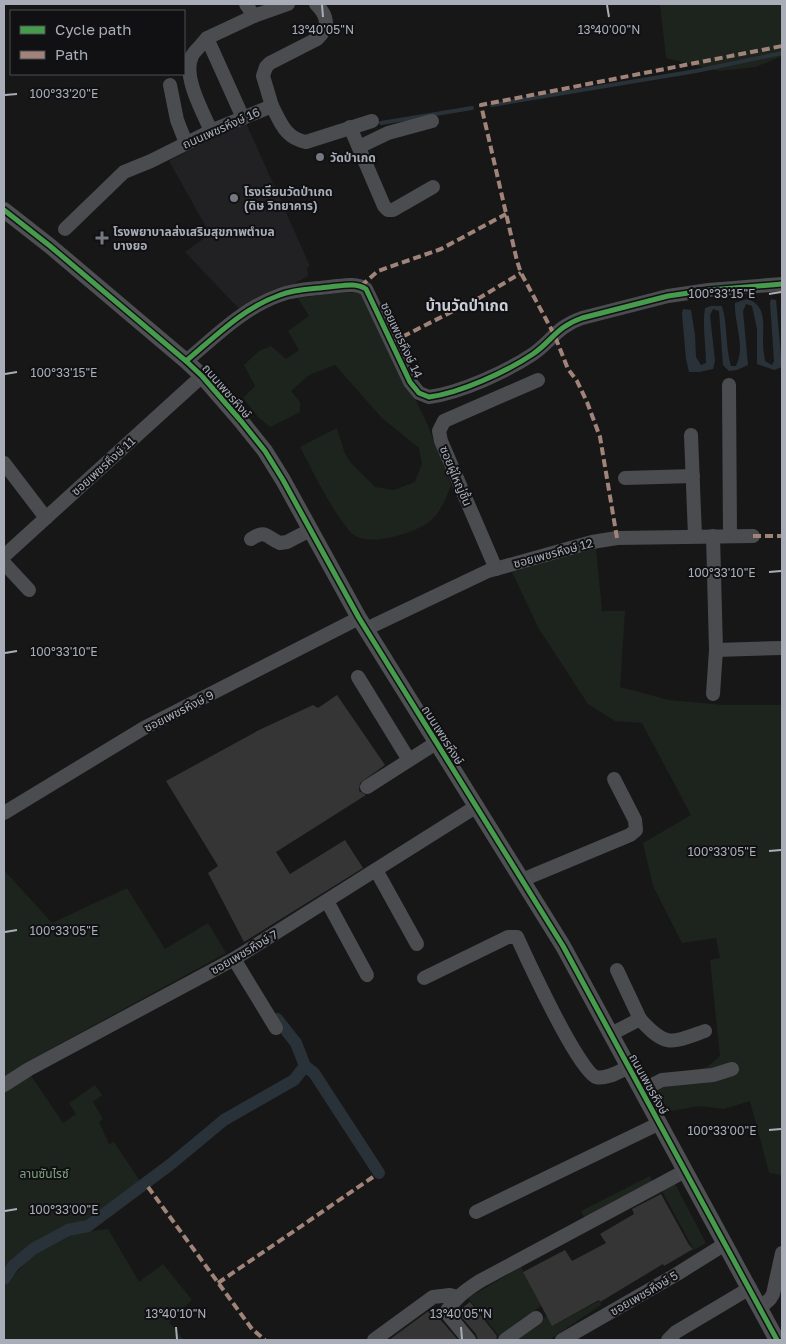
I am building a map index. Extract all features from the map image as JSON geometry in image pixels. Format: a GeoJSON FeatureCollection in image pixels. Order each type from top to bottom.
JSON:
{"type":"FeatureCollection","features":[{"type":"Feature","properties":{"kind":"main road","name":"ถนนเพชรหึงษ์"},"geometry":{"type":"LineString","coordinates":[[4,210],[59,236],[202,376],[265,451],[362,623],[563,946],[761,1307],[777,1340]]}},
{"type":"Feature","properties":{"kind":"street"},"geometry":{"type":"LineString","coordinates":[[246,4],[254,16]]}},
{"type":"Feature","properties":{"kind":"street"},"geometry":{"type":"LineString","coordinates":[[211,131],[196,95],[189,71],[192,55],[207,38],[254,16],[288,4]]}},
{"type":"Feature","properties":{"kind":"street","name":"ถนนเพชรหึงษ์ 16"},"geometry":{"type":"LineString","coordinates":[[59,236],[124,172],[211,131],[272,106],[263,76],[266,67],[323,34],[326,29],[326,22],[319,6]]}},
{"type":"Feature","properties":{"kind":"street"},"geometry":{"type":"LineString","coordinates":[[207,38],[243,118]]}},
{"type":"Feature","properties":{"kind":"street"},"geometry":{"type":"LineString","coordinates":[[170,85],[177,120],[186,143]]}},
{"type":"Feature","properties":{"kind":"street"},"geometry":{"type":"LineString","coordinates":[[272,106],[288,135],[296,140],[306,142],[372,121]]}},
{"type":"Feature","properties":{"kind":"street"},"geometry":{"type":"LineString","coordinates":[[358,147],[388,133],[432,121]]}},
{"type":"Feature","properties":{"kind":"street"},"geometry":{"type":"LineString","coordinates":[[350,127],[384,206],[388,210],[392,210],[433,186]]}},
{"type":"Feature","properties":{"kind":"street","name":"ซอยเพชรหึงษ์ 14"},"geometry":{"type":"LineString","coordinates":[[186,361],[243,313],[282,294],[354,284],[366,289],[414,388],[424,396],[436,396],[488,379],[514,366],[534,353],[558,330],[582,318],[668,296],[709,290],[782,284]]}},
{"type":"Feature","properties":{"kind":"street","name":"ซอยเพชรหึงษ์ 11"},"geometry":{"type":"LineString","coordinates":[[4,556],[202,376]]}},
{"type":"Feature","properties":{"kind":"street","name":"ซอยผู้ใหญ่ชื้น"},"geometry":{"type":"LineString","coordinates":[[496,569],[441,441],[439,431],[444,421],[538,380]]}},
{"type":"Feature","properties":{"kind":"street"},"geometry":{"type":"LineString","coordinates":[[730,385],[730,536]]}},
{"type":"Feature","properties":{"kind":"street"},"geometry":{"type":"LineString","coordinates":[[692,434],[695,536]]}},
{"type":"Feature","properties":{"kind":"street"},"geometry":{"type":"LineString","coordinates":[[4,463],[46,518]]}},
{"type":"Feature","properties":{"kind":"street"},"geometry":{"type":"LineString","coordinates":[[625,478],[693,476]]}},
{"type":"Feature","properties":{"kind":"street"},"geometry":{"type":"LineString","coordinates":[[251,539],[258,534],[263,534],[280,543],[287,542],[310,530]]}},
{"type":"Feature","properties":{"kind":"street"},"geometry":{"type":"LineString","coordinates":[[713,536],[716,650],[713,694]]}},
{"type":"Feature","properties":{"kind":"street","name":"ซอยเพชรหึงษ์ 12"},"geometry":{"type":"LineString","coordinates":[[362,623],[496,569],[550,553],[617,538],[753,536]]}},
{"type":"Feature","properties":{"kind":"street"},"geometry":{"type":"LineString","coordinates":[[4,563],[29,590]]}},
{"type":"Feature","properties":{"kind":"street","name":"ซอยเพชรหึงษ์ 9"},"geometry":{"type":"LineString","coordinates":[[4,813],[144,728],[362,623]]}},
{"type":"Feature","properties":{"kind":"street"},"geometry":{"type":"LineString","coordinates":[[716,650],[782,648]]}},
{"type":"Feature","properties":{"kind":"street"},"geometry":{"type":"LineString","coordinates":[[358,677],[409,760]]}},
{"type":"Feature","properties":{"kind":"street"},"geometry":{"type":"LineString","coordinates":[[367,787],[436,742]]}},
{"type":"Feature","properties":{"kind":"street"},"geometry":{"type":"LineString","coordinates":[[522,880],[630,835],[636,830],[635,820],[614,779]]}},
{"type":"Feature","properties":{"kind":"street","name":"ซอยเพชรหึงษ์ 7"},"geometry":{"type":"LineString","coordinates":[[4,1086],[29,1069],[234,959],[477,806]]}},
{"type":"Feature","properties":{"kind":"street"},"geometry":{"type":"LineString","coordinates":[[376,870],[417,944]]}},
{"type":"Feature","properties":{"kind":"street"},"geometry":{"type":"LineString","coordinates":[[327,901],[367,975]]}},
{"type":"Feature","properties":{"kind":"street"},"geometry":{"type":"LineString","coordinates":[[424,978],[508,937],[517,937],[564,1031],[588,1072],[596,1077],[604,1077],[629,1067]]}},
{"type":"Feature","properties":{"kind":"street"},"geometry":{"type":"LineString","coordinates":[[234,959],[276,1028]]}},
{"type":"Feature","properties":{"kind":"street"},"geometry":{"type":"LineString","coordinates":[[617,970],[640,1019],[651,1031],[664,1040],[674,1042],[704,1032]]}},
{"type":"Feature","properties":{"kind":"street"},"geometry":{"type":"LineString","coordinates":[[611,1034],[640,1019]]}},
{"type":"Feature","properties":{"kind":"street"},"geometry":{"type":"LineString","coordinates":[[643,1093],[650,1086],[662,1080],[713,1075],[732,1069]]}},
{"type":"Feature","properties":{"kind":"street"},"geometry":{"type":"LineString","coordinates":[[476,1212],[660,1123]]}},
{"type":"Feature","properties":{"kind":"street"},"geometry":{"type":"LineString","coordinates":[[469,1340],[446,1312],[463,1291],[685,1171]]}},
{"type":"Feature","properties":{"kind":"street","name":"ซอยเพชรหึงษ์ 5"},"geometry":{"type":"LineString","coordinates":[[562,1340],[725,1244]]}},
{"type":"Feature","properties":{"kind":"street"},"geometry":{"type":"LineString","coordinates":[[761,1307],[773,1294],[782,1253]]}},
{"type":"Feature","properties":{"kind":"street"},"geometry":{"type":"LineString","coordinates":[[668,1340],[676,1332],[750,1288]]}},
{"type":"Feature","properties":{"kind":"street"},"geometry":{"type":"LineString","coordinates":[[374,1340],[433,1297],[450,1295],[458,1297]]}},
{"type":"Feature","properties":{"kind":"street"},"geometry":{"type":"LineString","coordinates":[[505,1340],[536,1318]]}},
{"type":"Feature","properties":{"kind":"shaded area","name":"โรงเรียนวัดป่าเกด (ดิษ วิทยาคาร)"},"geometry":{"type":"Polygon","coordinates":[[[245,121],[310,266],[307,268],[308,276],[242,312],[185,252],[210,234],[169,161],[245,121]]]}},
{"type":"Feature","properties":{"kind":"shaded area"},"geometry":{"type":"Polygon","coordinates":[[[747,299],[758,306],[761,311],[765,361],[772,365],[774,361],[770,303],[771,299],[776,300],[782,367],[774,370],[757,364],[757,329],[752,306],[746,304],[743,311],[748,365],[729,371],[723,365],[719,311],[713,309],[710,315],[715,361],[713,369],[689,372],[686,359],[683,309],[691,310],[696,357],[701,365],[706,363],[705,308],[722,306],[729,358],[731,366],[736,366],[739,358],[740,343],[735,303],[747,299]]]}},
{"type":"Feature","properties":{"kind":"green space"},"geometry":{"type":"Polygon","coordinates":[[[660,4],[782,4],[782,56],[756,67],[719,71],[666,58],[660,4]]]}},
{"type":"Feature","properties":{"kind":"green space"},"geometry":{"type":"Polygon","coordinates":[[[341,293],[362,293],[368,300],[428,426],[451,485],[440,509],[430,521],[414,530],[392,537],[370,540],[351,533],[320,486],[300,447],[337,428],[345,454],[352,464],[375,487],[394,490],[415,482],[422,464],[419,448],[382,418],[335,365],[309,375],[291,391],[300,402],[300,412],[270,427],[259,418],[243,398],[255,386],[244,365],[259,351],[271,346],[286,359],[299,350],[288,331],[309,316],[298,298],[341,293]]]}},
{"type":"Feature","properties":{"kind":"green space"},"geometry":{"type":"Polygon","coordinates":[[[596,548],[602,611],[625,611],[620,687],[669,700],[722,705],[782,705],[782,1175],[769,1173],[750,1101],[724,1109],[700,1106],[664,1112],[645,1080],[707,1067],[720,1056],[710,960],[720,958],[716,938],[682,943],[653,886],[643,843],[691,815],[642,723],[615,721],[588,704],[539,629],[512,572],[596,548]]]}},
{"type":"Feature","properties":{"kind":"green space","name":"ลานซันไรซ์"},"geometry":{"type":"Polygon","coordinates":[[[4,870],[52,923],[127,888],[165,949],[208,923],[226,953],[23,1064],[63,1123],[76,1114],[69,1103],[95,1085],[102,1095],[93,1102],[103,1119],[99,1122],[109,1144],[114,1142],[140,1181],[89,1221],[57,1230],[39,1240],[4,1275],[4,870]]]}},
{"type":"Feature","properties":{"kind":"green space"},"geometry":{"type":"Polygon","coordinates":[[[650,1176],[653,1184],[586,1222],[581,1211],[650,1176]]]}},
{"type":"Feature","properties":{"kind":"green space"},"geometry":{"type":"Polygon","coordinates":[[[675,1184],[706,1243],[694,1250],[661,1189],[675,1184]]]}},
{"type":"Feature","properties":{"kind":"green space"},"geometry":{"type":"Polygon","coordinates":[[[108,1229],[139,1282],[163,1264],[192,1300],[169,1322],[184,1340],[4,1340],[4,1288],[7,1283],[37,1251],[69,1234],[108,1229]]]}},
{"type":"Feature","properties":{"kind":"green space"},"geometry":{"type":"Polygon","coordinates":[[[521,1267],[541,1306],[499,1336],[468,1298],[521,1267]]]}},
{"type":"Feature","properties":{"kind":"green space"},"geometry":{"type":"Polygon","coordinates":[[[599,1301],[601,1305],[549,1340],[515,1340],[547,1316],[552,1326],[599,1301]]]}},
{"type":"Feature","properties":{"kind":"building"},"geometry":{"type":"Polygon","coordinates":[[[337,695],[385,765],[360,783],[359,791],[366,795],[276,852],[290,874],[345,840],[363,868],[244,942],[208,873],[218,866],[166,781],[259,730],[313,705],[318,708],[337,695]]]}},
{"type":"Feature","properties":{"kind":"building"},"geometry":{"type":"Polygon","coordinates":[[[661,1194],[693,1249],[664,1266],[663,1264],[600,1302],[599,1300],[552,1326],[523,1272],[565,1250],[572,1261],[606,1243],[600,1234],[634,1214],[632,1209],[661,1194]]]}},
{"type":"Feature","properties":{"kind":"building"},"geometry":{"type":"Polygon","coordinates":[[[470,1302],[497,1336],[496,1340],[478,1340],[476,1334],[457,1312],[470,1302]]]}},
{"type":"Feature","properties":{"kind":"building"},"geometry":{"type":"Polygon","coordinates":[[[434,1307],[438,1311],[439,1318],[458,1340],[389,1340],[434,1307]]]}},
{"type":"Feature","properties":{"kind":"waterway"},"geometry":{"type":"LineString","coordinates":[[492,105],[696,71],[782,53]]}},
{"type":"Feature","properties":{"kind":"waterway"},"geometry":{"type":"LineString","coordinates":[[381,123],[472,108]]}},
{"type":"Feature","properties":{"kind":"waterway"},"geometry":{"type":"LineString","coordinates":[[4,1279],[13,1266],[33,1249],[68,1230],[88,1226],[171,1164],[224,1120],[294,1080],[305,1066],[296,1043],[277,1019]]}},
{"type":"Feature","properties":{"kind":"waterway"},"geometry":{"type":"LineString","coordinates":[[305,1066],[314,1073],[379,1173]]}},
{"type":"Feature","properties":{"kind":"marked path"},"geometry":{"type":"LineString","coordinates":[[617,538],[600,437],[577,381],[568,369],[554,334],[521,273],[481,105],[782,46]]}},
{"type":"Feature","properties":{"kind":"marked path"},"geometry":{"type":"LineString","coordinates":[[361,286],[378,271],[441,249],[506,214]]}},
{"type":"Feature","properties":{"kind":"marked path"},"geometry":{"type":"LineString","coordinates":[[392,342],[481,297],[521,273]]}},
{"type":"Feature","properties":{"kind":"marked path"},"geometry":{"type":"LineString","coordinates":[[753,536],[782,536]]}},
{"type":"Feature","properties":{"kind":"marked path"},"geometry":{"type":"LineString","coordinates":[[218,1283],[373,1177]]}},
{"type":"Feature","properties":{"kind":"marked path"},"geometry":{"type":"LineString","coordinates":[[148,1187],[252,1329],[265,1340]]}},
{"type":"Feature","properties":{"kind":"cycle path"},"geometry":{"type":"LineString","coordinates":[[4,210],[50,246],[186,361],[202,376],[265,451],[359,618],[563,946],[777,1340]]}},
{"type":"Feature","properties":{"kind":"cycle path"},"geometry":{"type":"LineString","coordinates":[[186,361],[242,315],[267,301],[298,290],[353,285],[366,289],[410,382],[419,393],[429,397],[455,391],[483,381],[510,368],[533,354],[560,330],[582,318],[668,296],[709,290],[782,284]]}},
{"type":"Feature","properties":{"kind":"place","name":"วัดป่าเกด"},"geometry":{"type":"Point","coordinates":[320,157]}},
{"type":"Feature","properties":{"kind":"place","name":"โรงเรียนวัดป่าเกด (ดิษ วิทยาคาร)"},"geometry":{"type":"Point","coordinates":[234,198]}},
{"type":"Feature","properties":{"kind":"place","name":"โรงพยาบาลส่งเสริมสุขภาพตำบล บางยอ"},"geometry":{"type":"Point","coordinates":[102,238]}},
{"type":"Feature","properties":{"kind":"district","name":"บ้านวัดป่าเกด"},"geometry":{"type":"Point","coordinates":[467,305]}}]}
